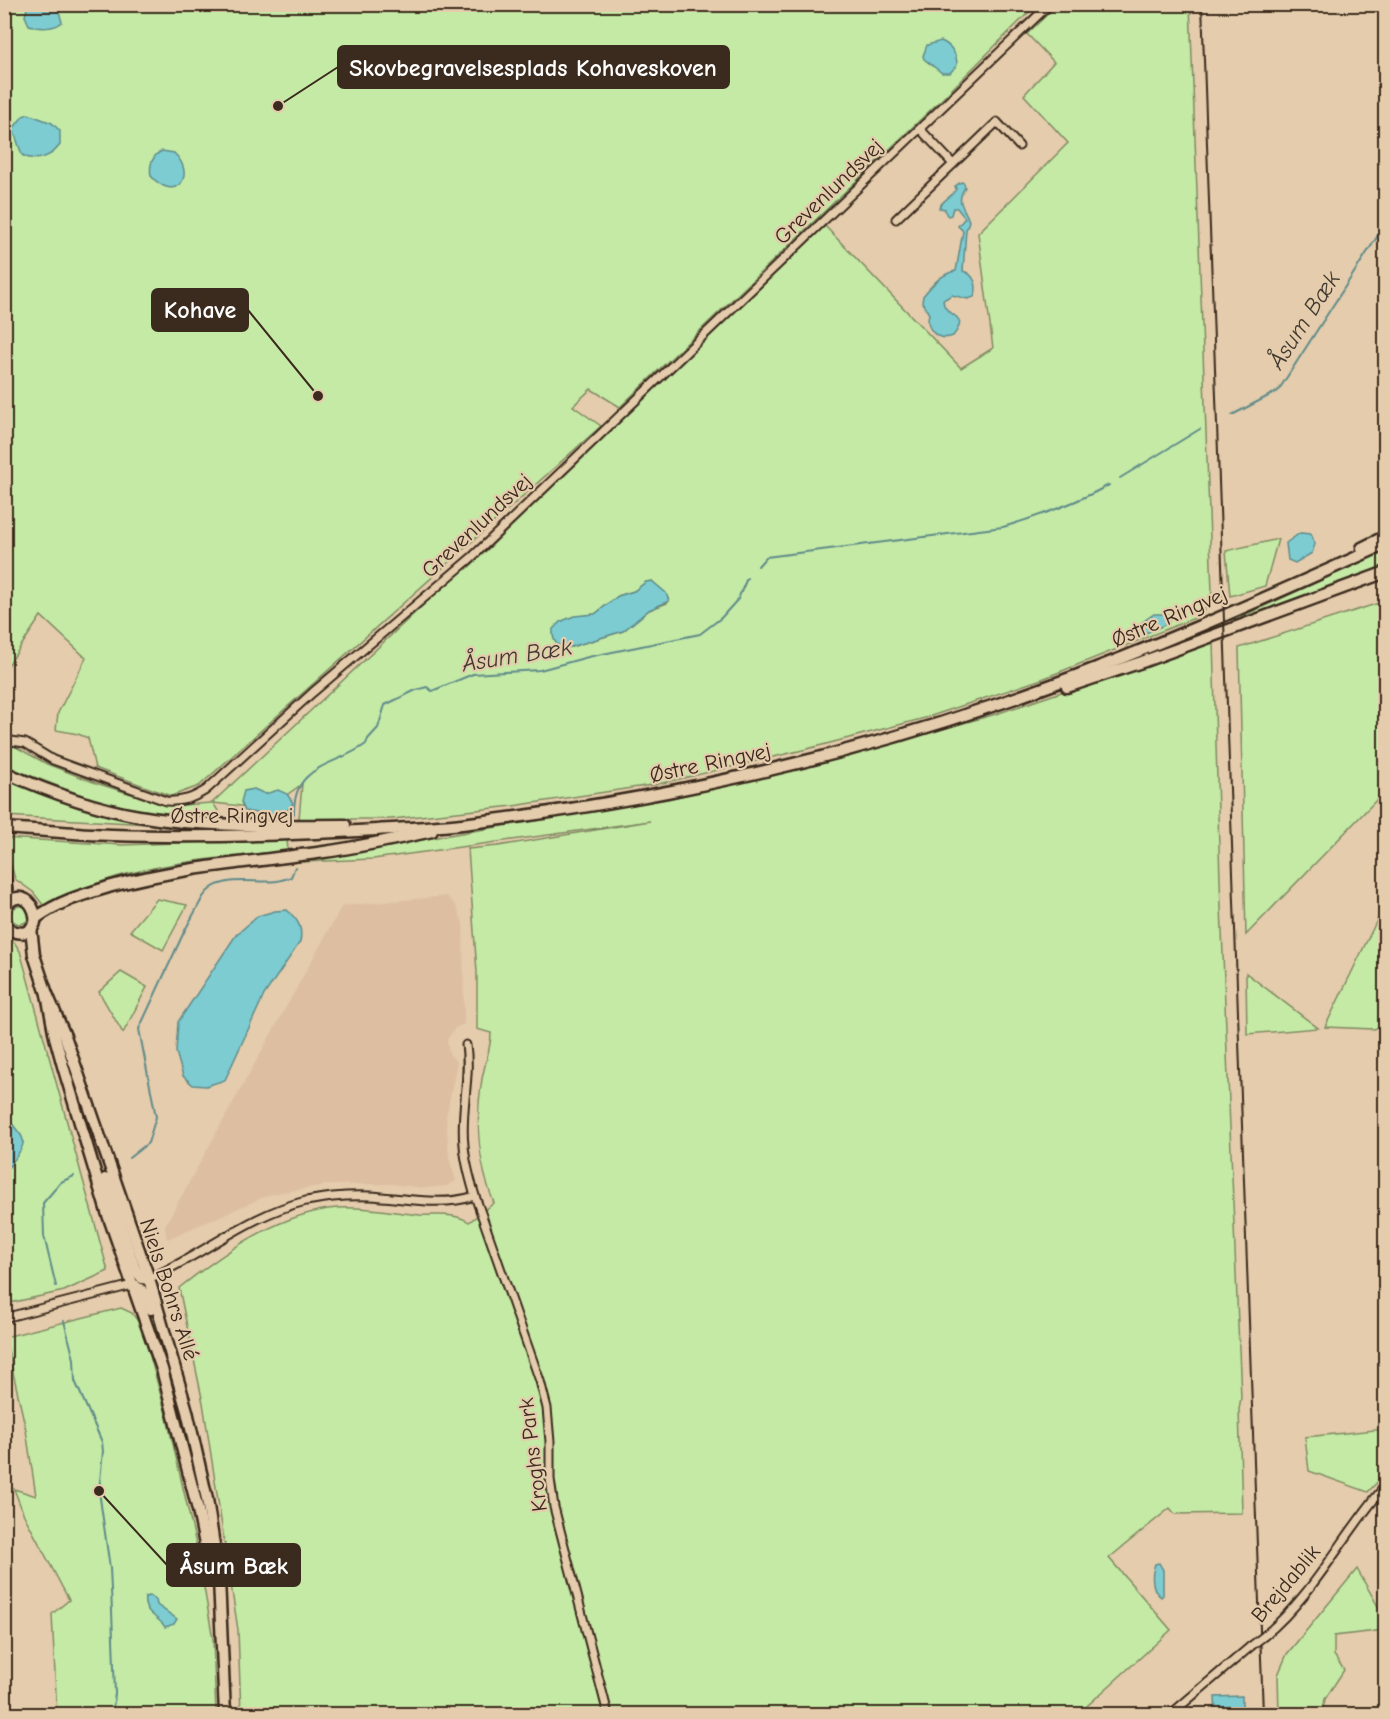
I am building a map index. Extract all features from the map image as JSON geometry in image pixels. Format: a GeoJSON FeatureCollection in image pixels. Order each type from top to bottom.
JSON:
{"type":"FeatureCollection","features":[{"type":"Feature","properties":{"kind":"street","name":"Grevenlundsvej"},"geometry":{"type":"LineString","coordinates":[[4,740],[25,743],[53,760],[166,801],[179,802],[192,799],[206,790],[312,693],[471,558],[1050,4]]}},
{"type":"Feature","properties":{"kind":"street"},"geometry":{"type":"LineString","coordinates":[[896,219],[997,123],[1019,146]]}},
{"type":"Feature","properties":{"kind":"street"},"geometry":{"type":"LineString","coordinates":[[920,129],[953,164]]}},
{"type":"Feature","properties":{"kind":"street"},"geometry":{"type":"LineString","coordinates":[[1296,585],[1344,556],[1386,536]]}},
{"type":"Feature","properties":{"kind":"street","name":"Østre Ringvej"},"geometry":{"type":"LineString","coordinates":[[4,828],[112,835],[213,836],[304,834],[467,824],[610,802],[719,781],[820,757],[997,704],[1072,678],[1296,585],[1386,544]]}},
{"type":"Feature","properties":{"kind":"street"},"geometry":{"type":"LineString","coordinates":[[997,704],[1065,687],[1142,662],[1386,572]]}},
{"type":"Feature","properties":{"kind":"street"},"geometry":{"type":"LineString","coordinates":[[4,772],[82,803],[138,816],[195,824],[356,825],[387,829]]}},
{"type":"Feature","properties":{"kind":"street"},"geometry":{"type":"LineString","coordinates":[[4,924],[10,930],[24,932],[52,906],[145,877],[214,865],[373,844],[467,824]]}},
{"type":"Feature","properties":{"kind":"street"},"geometry":{"type":"LineString","coordinates":[[5,873],[24,899],[34,906],[34,923]]}},
{"type":"Feature","properties":{"kind":"street"},"geometry":{"type":"LineString","coordinates":[[5,873],[6,905],[16,899],[24,899]]}},
{"type":"Feature","properties":{"kind":"street","name":"Niels Bohrs Allé"},"geometry":{"type":"LineString","coordinates":[[34,923],[34,955],[46,994],[55,1037],[107,1212],[162,1369],[219,1605]]}},
{"type":"Feature","properties":{"kind":"street","name":"Niels Bohrs Allé"},"geometry":{"type":"LineString","coordinates":[[17,932],[34,955]]}},
{"type":"Feature","properties":{"kind":"street","name":"Niels Bohrs Allé"},"geometry":{"type":"LineString","coordinates":[[46,994],[65,1036],[149,1279],[176,1367],[199,1465],[215,1552],[225,1714]]}},
{"type":"Feature","properties":{"kind":"street"},"geometry":{"type":"LineString","coordinates":[[55,1037],[63,1053],[135,1269],[142,1278],[149,1279]]}},
{"type":"Feature","properties":{"kind":"street","name":"Kroghs Park"},"geometry":{"type":"LineString","coordinates":[[466,1045],[468,1062],[464,1144],[475,1196],[540,1381],[547,1408],[550,1479],[554,1507],[608,1714]]}},
{"type":"Feature","properties":{"kind":"street"},"geometry":{"type":"LineString","coordinates":[[4,1318],[149,1279],[267,1214],[307,1201],[371,1196],[454,1202],[475,1196]]}},
{"type":"Feature","properties":{"kind":"street"},"geometry":{"type":"LineString","coordinates":[[132,1285],[141,1288],[150,1304],[177,1390],[193,1455],[199,1465]]}},
{"type":"Feature","properties":{"kind":"street","name":"Brejdablik"},"geometry":{"type":"LineString","coordinates":[[1171,1714],[1276,1626],[1301,1597],[1372,1500],[1386,1485]]}},
{"type":"Feature","properties":{"kind":"shaded area"},"geometry":{"type":"Polygon","coordinates":[[[447,896],[456,906],[463,923],[464,1024],[455,1028],[447,1040],[449,1054],[457,1062],[446,1117],[449,1158],[456,1181],[447,1186],[424,1188],[391,1184],[326,1185],[271,1194],[167,1239],[165,1226],[342,906],[447,896]]]}},
{"type":"Feature","properties":{"kind":"green space"},"geometry":{"type":"Polygon","coordinates":[[[10,5],[1036,5],[943,98],[620,407],[591,389],[573,406],[601,426],[199,786],[171,796],[95,768],[88,738],[56,730],[58,713],[86,658],[41,616],[5,670],[4,12],[10,5]]]}},
{"type":"Feature","properties":{"kind":"green space"},"geometry":{"type":"Polygon","coordinates":[[[1057,5],[1190,5],[1212,592],[1202,615],[1042,679],[925,718],[658,784],[513,806],[392,819],[299,819],[302,784],[267,809],[213,803],[223,819],[161,814],[97,801],[5,766],[4,743],[7,742],[47,764],[96,783],[163,804],[212,803],[465,566],[467,569],[825,226],[961,368],[993,348],[978,233],[1068,143],[1024,95],[1054,62],[1027,34],[1057,5]],[[652,581],[646,582],[634,591],[618,596],[595,614],[587,615],[563,648],[623,631],[649,610],[667,603],[669,601],[665,593],[652,581]]]}},
{"type":"Feature","properties":{"kind":"green space"},"geometry":{"type":"Polygon","coordinates":[[[1278,539],[1265,586],[1230,596],[1226,551],[1278,539]]]}},
{"type":"Feature","properties":{"kind":"green space"},"geometry":{"type":"Polygon","coordinates":[[[1385,551],[1385,568],[1232,625],[1232,621],[1385,551]]]}},
{"type":"Feature","properties":{"kind":"green space"},"geometry":{"type":"Polygon","coordinates":[[[1385,601],[1385,791],[1246,935],[1239,648],[1385,601]]]}},
{"type":"Feature","properties":{"kind":"green space"},"geometry":{"type":"Polygon","coordinates":[[[1213,641],[1220,881],[1241,1398],[1239,1409],[1242,1513],[1175,1514],[1170,1508],[1109,1558],[1171,1630],[1078,1714],[241,1714],[238,1630],[203,1403],[179,1288],[230,1250],[249,1239],[287,1220],[307,1214],[328,1209],[362,1208],[451,1216],[469,1222],[494,1203],[484,1173],[479,1142],[480,1094],[491,1033],[477,1029],[477,972],[468,849],[650,821],[373,859],[302,862],[668,799],[835,759],[996,714],[1213,641]]]}},
{"type":"Feature","properties":{"kind":"green space"},"geometry":{"type":"Polygon","coordinates":[[[4,779],[79,808],[185,826],[5,816],[4,779]]]}},
{"type":"Feature","properties":{"kind":"green space"},"geometry":{"type":"Polygon","coordinates":[[[4,838],[122,845],[287,839],[288,851],[146,869],[106,880],[44,906],[33,892],[15,879],[4,838]]]}},
{"type":"Feature","properties":{"kind":"green space"},"geometry":{"type":"Polygon","coordinates":[[[157,899],[187,905],[163,950],[130,931],[157,899]]]}},
{"type":"Feature","properties":{"kind":"green space"},"geometry":{"type":"Polygon","coordinates":[[[20,906],[26,909],[29,915],[26,921],[20,924],[14,921],[11,915],[14,909],[20,906]]]}},
{"type":"Feature","properties":{"kind":"green space"},"geometry":{"type":"Polygon","coordinates":[[[1381,912],[1386,913],[1385,1025],[1374,1029],[1325,1027],[1381,912]]]}},
{"type":"Feature","properties":{"kind":"green space"},"geometry":{"type":"Polygon","coordinates":[[[4,936],[14,942],[20,951],[108,1271],[64,1291],[5,1304],[4,936]]]}},
{"type":"Feature","properties":{"kind":"green space"},"geometry":{"type":"Polygon","coordinates":[[[121,972],[147,987],[123,1033],[99,992],[121,972]]]}},
{"type":"Feature","properties":{"kind":"green space"},"geometry":{"type":"Polygon","coordinates":[[[1246,973],[1318,1028],[1247,1034],[1246,973]]]}},
{"type":"Feature","properties":{"kind":"green space"},"geometry":{"type":"Polygon","coordinates":[[[121,1308],[132,1313],[142,1327],[167,1418],[198,1553],[213,1639],[216,1714],[57,1714],[52,1614],[69,1600],[24,1515],[14,1489],[36,1496],[26,1430],[5,1337],[121,1308]]]}},
{"type":"Feature","properties":{"kind":"green space"},"geometry":{"type":"Polygon","coordinates":[[[1385,1429],[1385,1474],[1368,1492],[1309,1471],[1305,1437],[1385,1429]]]}},
{"type":"Feature","properties":{"kind":"green space"},"geometry":{"type":"Polygon","coordinates":[[[1357,1569],[1385,1619],[1385,1630],[1334,1636],[1334,1655],[1344,1670],[1325,1699],[1322,1714],[1279,1714],[1278,1675],[1287,1654],[1357,1569]]]}},
{"type":"Feature","properties":{"kind":"water"},"geometry":{"type":"Polygon","coordinates":[[[28,4],[57,5],[62,22],[47,28],[29,25],[25,16],[28,4]]]}},
{"type":"Feature","properties":{"kind":"water"},"geometry":{"type":"Polygon","coordinates":[[[941,41],[950,47],[956,57],[957,65],[950,73],[942,73],[923,56],[927,45],[941,41]]]}},
{"type":"Feature","properties":{"kind":"water"},"geometry":{"type":"Polygon","coordinates":[[[28,114],[52,123],[60,131],[60,145],[48,156],[38,159],[22,155],[13,129],[23,116],[28,114]]]}},
{"type":"Feature","properties":{"kind":"water"},"geometry":{"type":"Polygon","coordinates":[[[162,151],[174,153],[184,170],[184,178],[175,187],[160,184],[151,176],[152,161],[162,151]]]}},
{"type":"Feature","properties":{"kind":"water"},"geometry":{"type":"Polygon","coordinates":[[[961,182],[965,187],[961,204],[969,221],[966,230],[963,271],[973,278],[976,289],[974,297],[968,299],[952,295],[943,300],[944,306],[960,323],[953,336],[942,337],[937,336],[931,329],[929,314],[922,302],[923,296],[938,280],[956,271],[963,231],[958,226],[965,218],[957,208],[953,208],[951,215],[948,216],[945,209],[939,208],[954,192],[955,186],[961,182]]]}},
{"type":"Feature","properties":{"kind":"water"},"geometry":{"type":"Polygon","coordinates":[[[1300,533],[1311,534],[1315,544],[1312,553],[1295,563],[1288,560],[1286,543],[1300,533]]]}},
{"type":"Feature","properties":{"kind":"water"},"geometry":{"type":"Polygon","coordinates":[[[652,581],[666,593],[669,601],[649,610],[623,631],[571,647],[556,643],[553,629],[560,622],[574,616],[595,614],[618,596],[634,591],[646,582],[652,581]]]}},
{"type":"Feature","properties":{"kind":"water"},"geometry":{"type":"Polygon","coordinates":[[[1154,614],[1168,614],[1170,619],[1167,624],[1146,633],[1139,633],[1141,623],[1154,614]]]}},
{"type":"Feature","properties":{"kind":"water"},"geometry":{"type":"Polygon","coordinates":[[[254,789],[265,794],[278,790],[287,794],[293,803],[286,813],[273,816],[245,811],[241,802],[244,791],[254,789]]]}},
{"type":"Feature","properties":{"kind":"water"},"geometry":{"type":"Polygon","coordinates":[[[287,910],[299,924],[300,942],[264,995],[225,1080],[206,1086],[193,1085],[183,1076],[176,1052],[178,1022],[236,935],[258,916],[287,910]]]}},
{"type":"Feature","properties":{"kind":"water"},"geometry":{"type":"Polygon","coordinates":[[[4,1112],[23,1138],[21,1149],[9,1167],[5,1166],[4,1112]]]}},
{"type":"Feature","properties":{"kind":"water"},"geometry":{"type":"Polygon","coordinates":[[[1159,1563],[1163,1570],[1163,1595],[1161,1597],[1155,1590],[1153,1582],[1155,1564],[1159,1563]]]}},
{"type":"Feature","properties":{"kind":"water"},"geometry":{"type":"Polygon","coordinates":[[[150,1596],[156,1600],[157,1605],[177,1619],[174,1624],[165,1627],[148,1611],[145,1597],[150,1596]]]}},
{"type":"Feature","properties":{"kind":"water"},"geometry":{"type":"Polygon","coordinates":[[[1242,1696],[1242,1714],[1216,1714],[1215,1697],[1242,1696]]]}},
{"type":"Feature","properties":{"kind":"waterway","name":"Åsum Bæk"},"geometry":{"type":"LineString","coordinates":[[1232,415],[1278,391],[1386,223]]}},
{"type":"Feature","properties":{"kind":"waterway","name":"Åsum Bæk"},"geometry":{"type":"LineString","coordinates":[[1120,478],[1200,429]]}},
{"type":"Feature","properties":{"kind":"waterway","name":"Åsum Bæk"},"geometry":{"type":"LineString","coordinates":[[758,566],[766,557],[1003,527],[1057,509],[1109,485]]}},
{"type":"Feature","properties":{"kind":"waterway","name":"Åsum Bæk"},"geometry":{"type":"LineString","coordinates":[[294,814],[300,785],[318,768],[366,744],[378,728],[385,705],[416,690],[427,687],[432,691],[473,674],[540,670],[588,657],[700,634],[721,618],[738,599],[747,578]]}},
{"type":"Feature","properties":{"kind":"waterway","name":"Åsum Bæk"},"geometry":{"type":"LineString","coordinates":[[129,1158],[148,1143],[156,1117],[139,1029],[184,932],[203,897],[210,890],[227,882],[268,882],[291,877],[295,867]]}},
{"type":"Feature","properties":{"kind":"waterway","name":"Åsum Bæk"},"geometry":{"type":"LineString","coordinates":[[56,1286],[44,1236],[43,1203],[61,1182],[74,1176]]}},
{"type":"Feature","properties":{"kind":"waterway","name":"Åsum Bæk"},"geometry":{"type":"LineString","coordinates":[[64,1321],[74,1359],[75,1381],[102,1442],[99,1491],[110,1568],[115,1694],[112,1714]]}},
{"type":"Feature","properties":{"kind":"railway"},"geometry":{"type":"LineString","coordinates":[[1202,4],[1263,1714]]}},
{"type":"Feature","properties":{"kind":"place","name":"Skovbegravelsesplads Kohaveskoven"},"geometry":{"type":"Point","coordinates":[278,106]}},
{"type":"Feature","properties":{"kind":"place","name":"Kohave"},"geometry":{"type":"Point","coordinates":[318,396]}},
{"type":"Feature","properties":{"kind":"place","name":"Åsum Bæk"},"geometry":{"type":"Point","coordinates":[99,1491]}}]}
